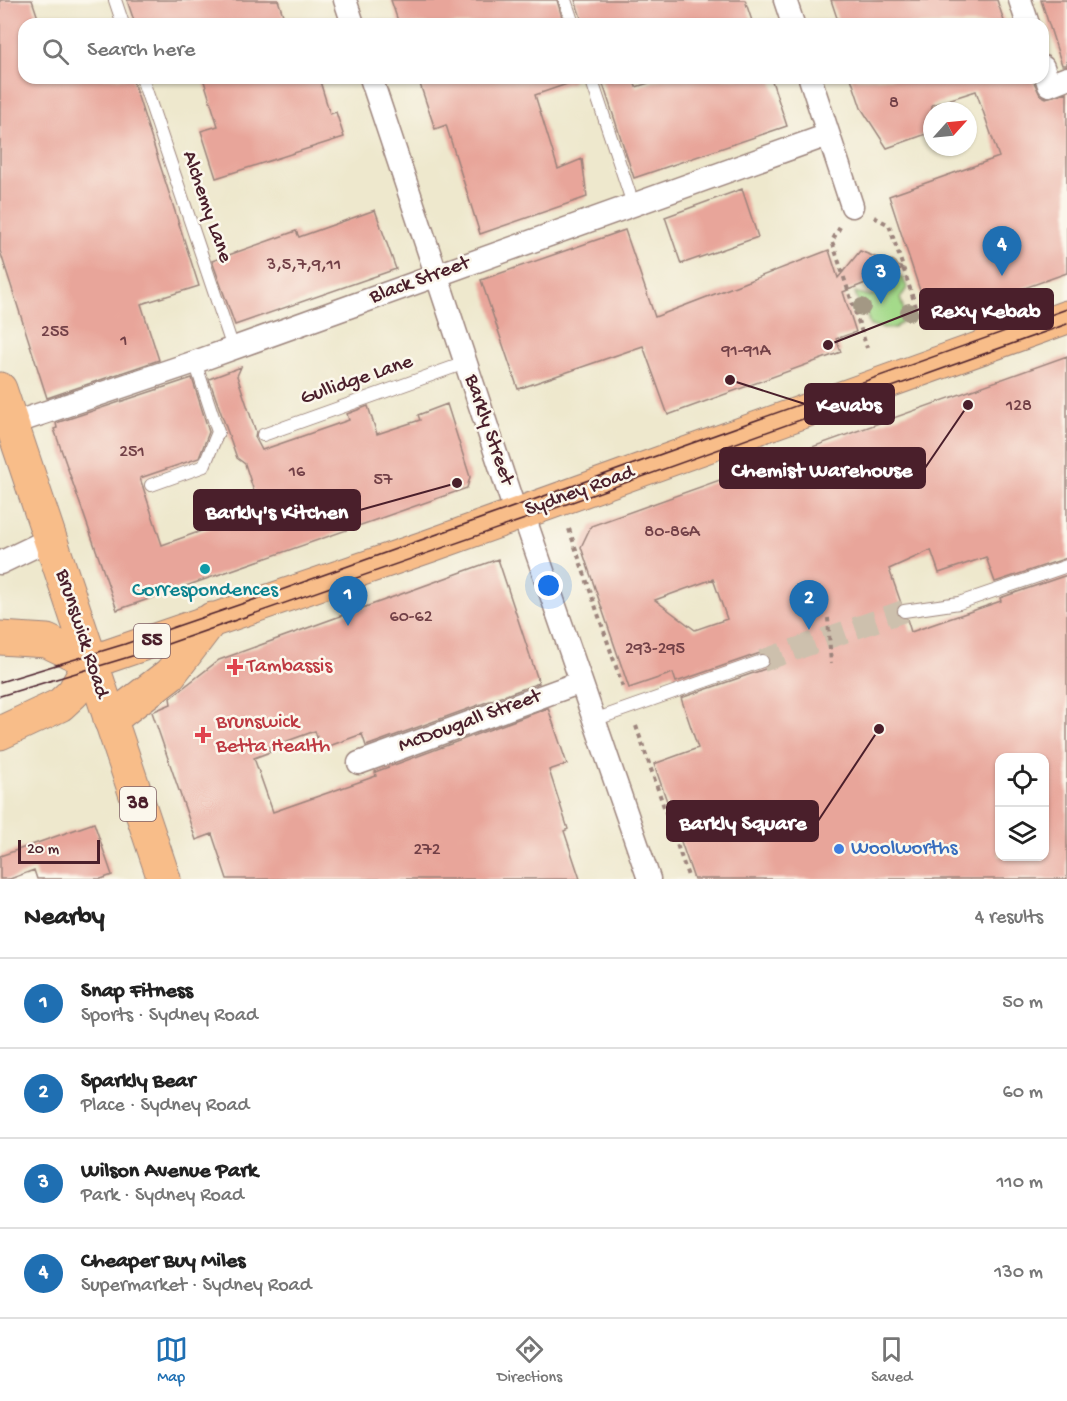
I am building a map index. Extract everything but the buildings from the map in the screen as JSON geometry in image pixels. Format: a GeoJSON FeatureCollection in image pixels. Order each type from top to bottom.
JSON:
{"type":"FeatureCollection","features":[{"type":"Feature","properties":{"kind":"main road","name":"Sydney Road"},"geometry":{"type":"LineString","coordinates":[[91,662],[520,513],[1067,317]]}},
{"type":"Feature","properties":{"kind":"main road","name":"Brunswick Road"},"geometry":{"type":"LineString","coordinates":[[0,389],[164,879]]}},
{"type":"Feature","properties":{"kind":"main road"},"geometry":{"type":"LineString","coordinates":[[110,720],[170,674],[212,619]]}},
{"type":"Feature","properties":{"kind":"main road"},"geometry":{"type":"LineString","coordinates":[[0,638],[46,641],[91,662],[74,693],[60,705],[0,733]]}},
{"type":"Feature","properties":{"kind":"street"},"geometry":{"type":"LineString","coordinates":[[345,0],[351,18]]}},
{"type":"Feature","properties":{"kind":"street"},"geometry":{"type":"LineString","coordinates":[[785,0],[791,18]]}},
{"type":"Feature","properties":{"kind":"street"},"geometry":{"type":"LineString","coordinates":[[1020,0],[1026,18]]}},
{"type":"Feature","properties":{"kind":"street"},"geometry":{"type":"LineString","coordinates":[[1049,84],[1067,78]]}},
{"type":"Feature","properties":{"kind":"street","name":"Barkly Street"},"geometry":{"type":"LineString","coordinates":[[373,84],[514,508],[525,519],[649,879]]}},
{"type":"Feature","properties":{"kind":"street"},"geometry":{"type":"LineString","coordinates":[[812,84],[852,206]]}},
{"type":"Feature","properties":{"kind":"street","name":"Black Street"},"geometry":{"type":"LineString","coordinates":[[11,424],[195,362],[828,135]]}},
{"type":"Feature","properties":{"kind":"street"},"geometry":{"type":"LineString","coordinates":[[0,563],[50,539]]}},
{"type":"Feature","properties":{"kind":"street","name":"McDougall Street"},"geometry":{"type":"LineString","coordinates":[[359,763],[581,682]]}},
{"type":"Feature","properties":{"kind":"lane"},"geometry":{"type":"LineString","coordinates":[[115,0],[121,18]]}},
{"type":"Feature","properties":{"kind":"lane"},"geometry":{"type":"LineString","coordinates":[[566,0],[571,18]]}},
{"type":"Feature","properties":{"kind":"lane","name":"Alchemy Lane"},"geometry":{"type":"LineString","coordinates":[[144,84],[233,348]]}},
{"type":"Feature","properties":{"kind":"lane"},"geometry":{"type":"LineString","coordinates":[[593,84],[633,204]]}},
{"type":"Feature","properties":{"kind":"lane"},"geometry":{"type":"LineString","coordinates":[[151,485],[204,466],[218,432],[195,362]]}},
{"type":"Feature","properties":{"kind":"lane","name":"Gullidge Lane"},"geometry":{"type":"LineString","coordinates":[[263,435],[465,363]]}},
{"type":"Feature","properties":{"kind":"lane"},"geometry":{"type":"LineString","coordinates":[[904,611],[959,603],[1067,566]]}},
{"type":"Feature","properties":{"kind":"lane"},"geometry":{"type":"LineString","coordinates":[[594,720],[762,661]]}},
{"type":"Feature","properties":{"kind":"path"},"geometry":{"type":"LineString","coordinates":[[867,348],[832,241],[852,206],[889,225],[923,328]]}},
{"type":"Feature","properties":{"kind":"path"},"geometry":{"type":"LineString","coordinates":[[828,618],[831,664]]}},
{"type":"Feature","properties":{"kind":"green space"},"geometry":{"type":"Polygon","coordinates":[[[893,275],[903,278],[907,288],[900,298],[906,317],[894,329],[870,326],[866,312],[861,311],[855,292],[870,296],[885,290],[884,285],[893,275]]]}},
{"type":"Feature","properties":{"kind":"tunnel"},"geometry":{"type":"LineString","coordinates":[[762,661],[904,611]]}},
{"type":"Feature","properties":{"kind":"tram line"},"geometry":{"type":"LineString","coordinates":[[0,682],[125,644],[256,599],[1067,309]]}},
{"type":"Feature","properties":{"kind":"tram line"},"geometry":{"type":"LineString","coordinates":[[0,696],[142,653],[525,519],[1067,324]]}},
{"type":"Feature","properties":{"kind":"place","name":"Cheaper Buy Miles"},"geometry":{"type":"Point","coordinates":[1002,276]}},
{"type":"Feature","properties":{"kind":"place","name":"Wilson Avenue Park"},"geometry":{"type":"Point","coordinates":[881,304]}},
{"type":"Feature","properties":{"kind":"place","name":"Rexy Kebab"},"geometry":{"type":"Point","coordinates":[828,345]}},
{"type":"Feature","properties":{"kind":"place","name":"Kevabs"},"geometry":{"type":"Point","coordinates":[730,380]}},
{"type":"Feature","properties":{"kind":"place","name":"Chemist Warehouse"},"geometry":{"type":"Point","coordinates":[968,405]}},
{"type":"Feature","properties":{"kind":"place","name":"Barkly's Kitchen"},"geometry":{"type":"Point","coordinates":[457,483]}},
{"type":"Feature","properties":{"kind":"place","name":"Correspondences"},"geometry":{"type":"Point","coordinates":[205,569]}},
{"type":"Feature","properties":{"kind":"place","name":"Snap Fitness"},"geometry":{"type":"Point","coordinates":[348,626]}},
{"type":"Feature","properties":{"kind":"place","name":"Sparkly Bear"},"geometry":{"type":"Point","coordinates":[809,630]}},
{"type":"Feature","properties":{"kind":"place","name":"Tambassis"},"geometry":{"type":"Point","coordinates":[235,667]}},
{"type":"Feature","properties":{"kind":"place","name":"Barkly Square"},"geometry":{"type":"Point","coordinates":[879,729]}},
{"type":"Feature","properties":{"kind":"place","name":"Brunswick Betta Health"},"geometry":{"type":"Point","coordinates":[203,735]}},
{"type":"Feature","properties":{"kind":"place","name":"Woolworths"},"geometry":{"type":"Point","coordinates":[839,849]}}]}
